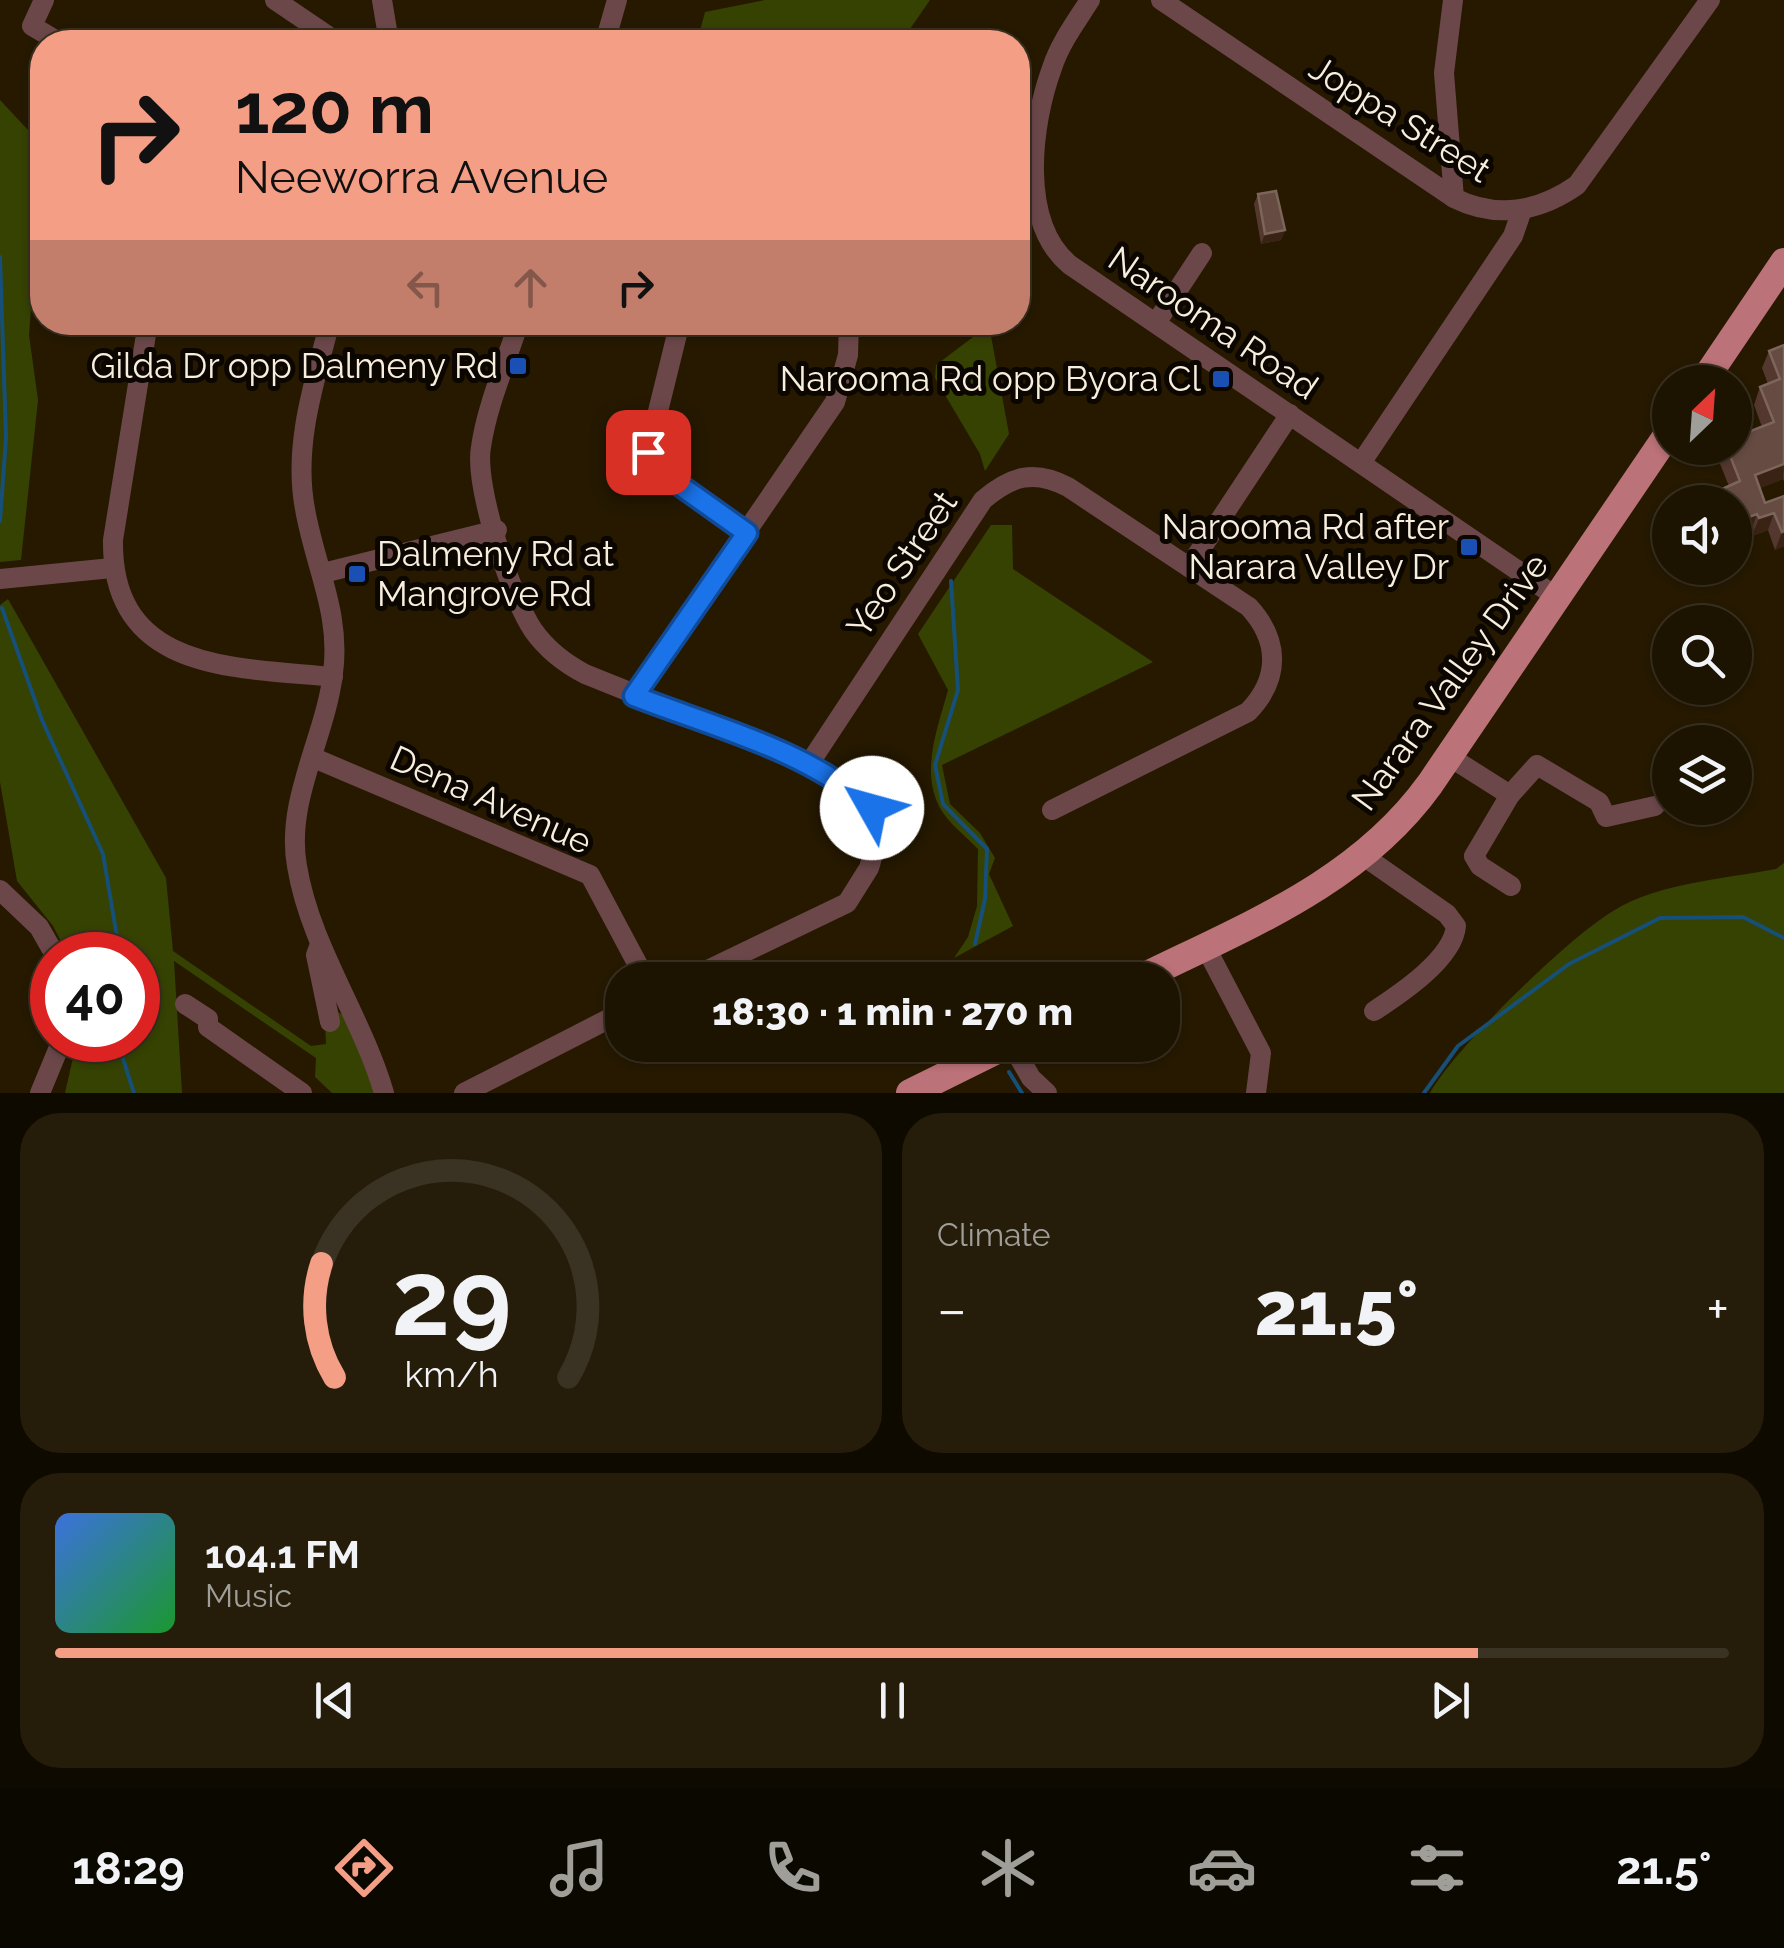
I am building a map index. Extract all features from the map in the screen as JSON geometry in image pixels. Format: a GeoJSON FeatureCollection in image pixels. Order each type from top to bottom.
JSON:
{"type":"FeatureCollection","features":[{"type":"Feature","properties":{"kind":"main road"},"geometry":{"type":"LineString","coordinates":[[1714,365],[1784,262]]}},
{"type":"Feature","properties":{"kind":"main road","name":"Narara Valley Drive"},"geometry":{"type":"LineString","coordinates":[[1173,962],[1319,888],[1365,856],[1411,811],[1652,458]]}},
{"type":"Feature","properties":{"kind":"main road"},"geometry":{"type":"LineString","coordinates":[[910,1093],[974,1062]]}},
{"type":"Feature","properties":{"kind":"street"},"geometry":{"type":"LineString","coordinates":[[38,30],[32,26],[44,0]]}},
{"type":"Feature","properties":{"kind":"street"},"geometry":{"type":"LineString","coordinates":[[275,0],[319,30]]}},
{"type":"Feature","properties":{"kind":"street"},"geometry":{"type":"LineString","coordinates":[[382,0],[388,30]]}},
{"type":"Feature","properties":{"kind":"street"},"geometry":{"type":"LineString","coordinates":[[608,30],[617,0]]}},
{"type":"Feature","properties":{"kind":"street","name":"Narooma Road"},"geometry":{"type":"LineString","coordinates":[[1090,0],[1064,40],[1046,86],[1039,119],[1038,220],[1059,256],[1558,598]]}},
{"type":"Feature","properties":{"kind":"street","name":"Joppa Street"},"geometry":{"type":"LineString","coordinates":[[1161,0],[1454,198],[1474,208],[1522,210],[1559,198],[1578,186],[1710,0]]}},
{"type":"Feature","properties":{"kind":"street"},"geometry":{"type":"LineString","coordinates":[[1453,0],[1444,73],[1454,198]]}},
{"type":"Feature","properties":{"kind":"street"},"geometry":{"type":"LineString","coordinates":[[1362,463],[1518,228],[1522,210]]}},
{"type":"Feature","properties":{"kind":"street"},"geometry":{"type":"LineString","coordinates":[[1156,323],[1202,253]]}},
{"type":"Feature","properties":{"kind":"street"},"geometry":{"type":"LineString","coordinates":[[146,335],[115,512],[112,568],[122,594],[148,632],[183,657],[204,664],[333,677]]}},
{"type":"Feature","properties":{"kind":"street"},"geometry":{"type":"LineString","coordinates":[[327,335],[307,413],[301,460],[304,506],[334,622],[333,677],[294,834],[300,885],[384,1093]]}},
{"type":"Feature","properties":{"kind":"street"},"geometry":{"type":"LineString","coordinates":[[515,335],[480,448],[482,483],[519,602],[543,643],[565,663],[634,696],[809,764],[845,784],[872,808],[877,841],[869,868],[846,903],[724,962]]}},
{"type":"Feature","properties":{"kind":"street"},"geometry":{"type":"LineString","coordinates":[[677,335],[648,452],[664,474],[747,533]]}},
{"type":"Feature","properties":{"kind":"street"},"geometry":{"type":"LineString","coordinates":[[634,696],[836,402],[848,355],[849,335]]}},
{"type":"Feature","properties":{"kind":"street"},"geometry":{"type":"LineString","coordinates":[[1189,567],[1290,414]]}},
{"type":"Feature","properties":{"kind":"street","name":"Yeo Street"},"geometry":{"type":"LineString","coordinates":[[809,764],[983,500],[1008,482],[1030,474],[1054,479],[1248,606],[1270,634],[1274,662],[1264,692],[1248,712],[1052,810]]}},
{"type":"Feature","properties":{"kind":"street"},"geometry":{"type":"LineString","coordinates":[[324,573],[496,530]]}},
{"type":"Feature","properties":{"kind":"street"},"geometry":{"type":"LineString","coordinates":[[0,579],[112,568]]}},
{"type":"Feature","properties":{"kind":"street"},"geometry":{"type":"LineString","coordinates":[[1450,756],[1510,795]]}},
{"type":"Feature","properties":{"kind":"street","name":"Dena Avenue"},"geometry":{"type":"LineString","coordinates":[[314,758],[590,876],[636,962]]}},
{"type":"Feature","properties":{"kind":"street"},"geometry":{"type":"LineString","coordinates":[[1511,886],[1474,861],[1478,846],[1510,795],[1536,765],[1598,802],[1606,817],[1621,817],[1652,807]]}},
{"type":"Feature","properties":{"kind":"street"},"geometry":{"type":"LineString","coordinates":[[1365,856],[1456,926],[1447,947],[1411,988],[1374,1011]]}},
{"type":"Feature","properties":{"kind":"street"},"geometry":{"type":"LineString","coordinates":[[0,890],[42,932]]}},
{"type":"Feature","properties":{"kind":"street"},"geometry":{"type":"LineString","coordinates":[[321,941],[316,955],[330,1022]]}},
{"type":"Feature","properties":{"kind":"street"},"geometry":{"type":"LineString","coordinates":[[1205,946],[1260,1053],[1256,1093]]}},
{"type":"Feature","properties":{"kind":"street"},"geometry":{"type":"LineString","coordinates":[[185,1004],[208,1019],[208,1027],[321,1093]]}},
{"type":"Feature","properties":{"kind":"street"},"geometry":{"type":"LineString","coordinates":[[464,1093],[605,1021]]}},
{"type":"Feature","properties":{"kind":"street"},"geometry":{"type":"LineString","coordinates":[[40,1093],[53,1062]]}},
{"type":"Feature","properties":{"kind":"street"},"geometry":{"type":"LineString","coordinates":[[1020,1062],[1047,1093]]}},
{"type":"Feature","properties":{"kind":"green space"},"geometry":{"type":"Polygon","coordinates":[[[765,0],[930,0],[909,30],[700,30],[705,12],[765,0]]]}},
{"type":"Feature","properties":{"kind":"green space"},"geometry":{"type":"Polygon","coordinates":[[[0,100],[30,132],[29,335],[38,400],[21,560],[0,562],[0,100]]]}},
{"type":"Feature","properties":{"kind":"green space"},"geometry":{"type":"Polygon","coordinates":[[[976,335],[991,335],[1009,434],[985,471],[980,454],[935,378],[936,365],[976,335]]]}},
{"type":"Feature","properties":{"kind":"green space"},"geometry":{"type":"Polygon","coordinates":[[[991,525],[1012,525],[1013,569],[1153,662],[942,765],[950,804],[980,833],[995,858],[989,874],[1013,926],[954,958],[968,937],[977,906],[978,849],[948,819],[934,794],[933,749],[948,690],[918,634],[991,525]]]}},
{"type":"Feature","properties":{"kind":"green space"},"geometry":{"type":"Polygon","coordinates":[[[8,599],[166,878],[173,951],[311,1046],[326,1044],[325,1023],[338,1012],[345,1016],[375,1093],[332,1093],[315,1077],[316,1058],[174,961],[182,1093],[65,1093],[72,1062],[160,1062],[160,932],[56,932],[17,881],[0,782],[0,605],[8,599]]]}},
{"type":"Feature","properties":{"kind":"green space"},"geometry":{"type":"Polygon","coordinates":[[[1784,863],[1784,1093],[1430,1093],[1463,1049],[1514,995],[1569,944],[1613,911],[1671,888],[1776,869],[1784,863]]]}},
{"type":"Feature","properties":{"kind":"building"},"geometry":{"type":"Polygon","coordinates":[[[1276,191],[1285,230],[1265,234],[1258,194],[1276,191]]]}},
{"type":"Feature","properties":{"kind":"building"},"geometry":{"type":"Polygon","coordinates":[[[1784,345],[1784,464],[1755,475],[1765,503],[1784,496],[1782,532],[1774,513],[1759,518],[1757,514],[1752,516],[1752,485],[1731,485],[1740,481],[1734,465],[1752,465],[1752,430],[1774,422],[1760,387],[1780,379],[1769,351],[1784,345]]]}},
{"type":"Feature","properties":{"kind":"waterway"},"geometry":{"type":"LineString","coordinates":[[0,257],[6,438],[0,521]]}},
{"type":"Feature","properties":{"kind":"waterway"},"geometry":{"type":"LineString","coordinates":[[951,581],[958,690],[935,765],[943,804],[987,849],[985,899],[975,944]]}},
{"type":"Feature","properties":{"kind":"waterway"},"geometry":{"type":"LineString","coordinates":[[2,608],[42,720],[103,854],[116,932]]}},
{"type":"Feature","properties":{"kind":"waterway"},"geometry":{"type":"LineString","coordinates":[[1424,1093],[1458,1046],[1569,964],[1660,918],[1743,917],[1784,938]]}},
{"type":"Feature","properties":{"kind":"waterway"},"geometry":{"type":"LineString","coordinates":[[124,1062],[134,1093]]}},
{"type":"Feature","properties":{"kind":"waterway"},"geometry":{"type":"LineString","coordinates":[[1009,1072],[1022,1093]]}},
{"type":"Feature","properties":{"kind":"place","name":"Gilda Dr opp Dalmeny Rd"},"geometry":{"type":"Point","coordinates":[518,366]}},
{"type":"Feature","properties":{"kind":"place","name":"Narooma Rd opp Byora Cl"},"geometry":{"type":"Point","coordinates":[1221,379]}},
{"type":"Feature","properties":{"kind":"place","name":"Narooma Rd after Narara Valley Dr"},"geometry":{"type":"Point","coordinates":[1469,547]}},
{"type":"Feature","properties":{"kind":"place","name":"Dalmeny Rd at Mangrove Rd"},"geometry":{"type":"Point","coordinates":[357,574]}},
{"type":"Feature","properties":{"kind":"route"},"geometry":{"type":"LineString","coordinates":[[648,452],[664,474],[747,533],[634,696],[809,764],[845,784],[872,808]]}}]}
